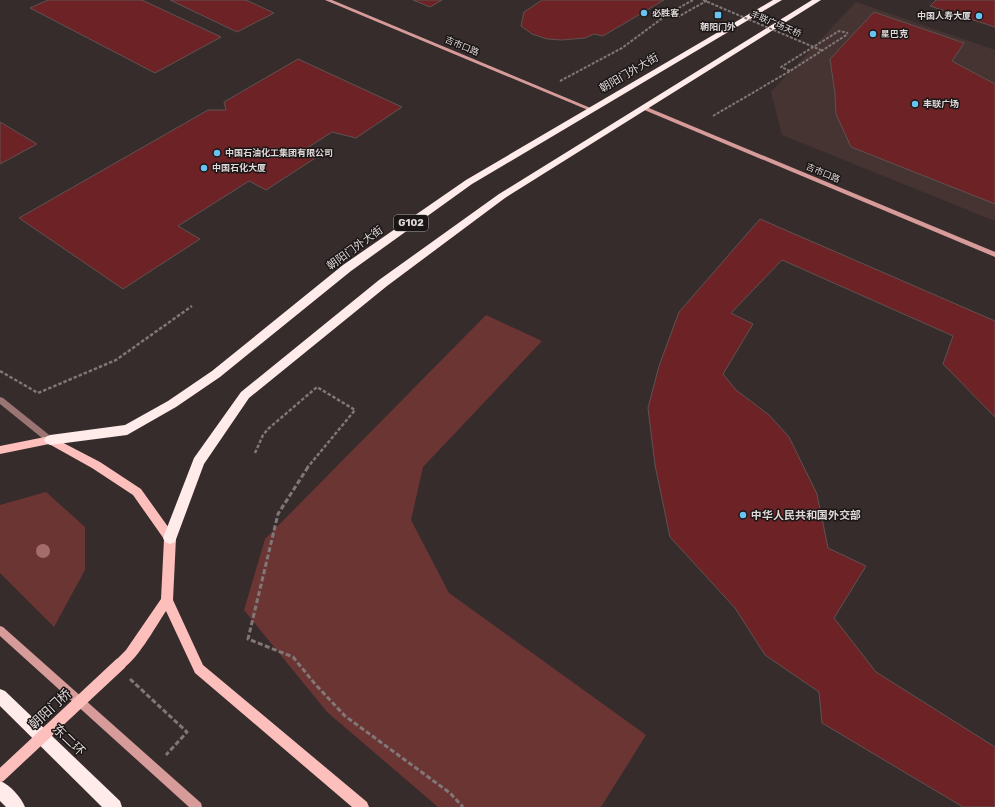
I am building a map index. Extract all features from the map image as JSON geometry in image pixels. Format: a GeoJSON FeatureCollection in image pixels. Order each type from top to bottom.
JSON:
{"type":"FeatureCollection","features":[{"type":"Feature","properties":{"kind":"highway","name":"朝阳门外大街"},"geometry":{"type":"LineString","coordinates":[[50,440],[127,430],[172,404],[216,374],[347,268],[469,182],[590,109],[778,0]]}},
{"type":"Feature","properties":{"kind":"highway","name":"G102"},"geometry":{"type":"LineString","coordinates":[[170,538],[198,462],[245,395],[383,283],[502,196],[817,0]]}},
{"type":"Feature","properties":{"kind":"highway","name":"东二环"},"geometry":{"type":"LineString","coordinates":[[0,696],[114,807]]}},
{"type":"Feature","properties":{"kind":"highway"},"geometry":{"type":"LineString","coordinates":[[0,789],[17,807]]}},
{"type":"Feature","properties":{"kind":"main road"},"geometry":{"type":"LineString","coordinates":[[0,450],[50,440],[96,465],[137,492],[170,538],[167,600],[199,669],[362,807]]}},
{"type":"Feature","properties":{"kind":"main road","name":"朝阳门桥"},"geometry":{"type":"LineString","coordinates":[[0,776],[122,669],[130,654],[167,600]]}},
{"type":"Feature","properties":{"kind":"street","name":"吉市口路"},"geometry":{"type":"LineString","coordinates":[[328,0],[590,109]]}},
{"type":"Feature","properties":{"kind":"street","name":"吉市口路"},"geometry":{"type":"LineString","coordinates":[[644,108],[995,255]]}},
{"type":"Feature","properties":{"kind":"street"},"geometry":{"type":"LineString","coordinates":[[0,630],[196,807]]}},
{"type":"Feature","properties":{"kind":"lane"},"geometry":{"type":"LineString","coordinates":[[0,400],[50,440]]}},
{"type":"Feature","properties":{"kind":"path"},"geometry":{"type":"LineString","coordinates":[[560,81],[622,48],[668,14],[693,0]]}},
{"type":"Feature","properties":{"kind":"path","name":"丰联广场天桥"},"geometry":{"type":"LineString","coordinates":[[703,0],[822,51]]}},
{"type":"Feature","properties":{"kind":"path"},"geometry":{"type":"LineString","coordinates":[[668,14],[676,18],[708,0]]}},
{"type":"Feature","properties":{"kind":"path"},"geometry":{"type":"LineString","coordinates":[[713,116],[790,71],[848,34],[839,31],[781,67],[790,71]]}},
{"type":"Feature","properties":{"kind":"path"},"geometry":{"type":"LineString","coordinates":[[0,370],[38,393],[116,360],[192,306]]}},
{"type":"Feature","properties":{"kind":"path"},"geometry":{"type":"LineString","coordinates":[[256,453],[263,435],[268,428],[317,387],[355,410],[310,464],[278,514],[248,639],[293,656],[315,684],[345,716],[450,793],[463,807]]}},
{"type":"Feature","properties":{"kind":"path"},"geometry":{"type":"LineString","coordinates":[[122,669],[187,732],[154,768]]}},
{"type":"Feature","properties":{"kind":"shaded area","name":"丰联广场"},"geometry":{"type":"Polygon","coordinates":[[[856,2],[995,50],[995,221],[782,135],[771,92],[856,2]]]}},
{"type":"Feature","properties":{"kind":"shaded area"},"geometry":{"type":"Polygon","coordinates":[[[486,315],[542,341],[423,467],[411,520],[449,593],[646,735],[601,807],[438,807],[327,712],[244,610],[265,539],[486,315]]]}},
{"type":"Feature","properties":{"kind":"shaded area"},"geometry":{"type":"Polygon","coordinates":[[[46,492],[85,527],[85,570],[54,627],[0,573],[0,505],[46,492]]]}},
{"type":"Feature","properties":{"kind":"building"},"geometry":{"type":"Polygon","coordinates":[[[48,0],[142,0],[221,37],[155,73],[30,8],[48,0]]]}},
{"type":"Feature","properties":{"kind":"building"},"geometry":{"type":"Polygon","coordinates":[[[170,0],[246,0],[274,13],[237,32],[170,0]]]}},
{"type":"Feature","properties":{"kind":"building"},"geometry":{"type":"Polygon","coordinates":[[[413,0],[442,0],[430,7],[413,0]]]}},
{"type":"Feature","properties":{"kind":"building"},"geometry":{"type":"Polygon","coordinates":[[[542,0],[664,0],[603,36],[594,34],[585,38],[562,40],[547,39],[532,34],[521,26],[524,12],[542,0]]]}},
{"type":"Feature","properties":{"kind":"building","name":"中国人寿大厦"},"geometry":{"type":"Polygon","coordinates":[[[936,0],[995,0],[995,27],[930,6],[936,0]]]}},
{"type":"Feature","properties":{"kind":"building","name":"丰联广场"},"geometry":{"type":"Polygon","coordinates":[[[874,12],[964,43],[952,61],[995,84],[995,204],[851,147],[836,114],[830,59],[874,12]]]}},
{"type":"Feature","properties":{"kind":"building","name":"中国石化大厦"},"geometry":{"type":"Polygon","coordinates":[[[298,59],[402,107],[356,138],[332,132],[307,148],[320,155],[266,190],[249,181],[178,226],[200,239],[123,289],[19,218],[208,110],[226,110],[224,102],[298,59]]]}},
{"type":"Feature","properties":{"kind":"building"},"geometry":{"type":"Polygon","coordinates":[[[0,122],[37,144],[0,164],[0,122]]]}},
{"type":"Feature","properties":{"kind":"building","name":"中华人民共和国外交部"},"geometry":{"type":"Polygon","coordinates":[[[760,219],[995,321],[995,417],[943,364],[953,336],[782,260],[731,313],[753,324],[723,374],[736,390],[769,415],[789,437],[817,494],[828,548],[866,566],[834,618],[876,672],[995,747],[995,807],[963,807],[822,723],[819,692],[765,655],[735,608],[670,537],[655,465],[648,408],[659,366],[679,312],[760,219]]]}},
{"type":"Feature","properties":{"kind":"place","name":"必胜客"},"geometry":{"type":"Point","coordinates":[644,13]}},
{"type":"Feature","properties":{"kind":"place","name":"朝阳门外"},"geometry":{"type":"Point","coordinates":[718,15]}},
{"type":"Feature","properties":{"kind":"place","name":"中国人寿大厦"},"geometry":{"type":"Point","coordinates":[979,16]}},
{"type":"Feature","properties":{"kind":"place","name":"星巴克"},"geometry":{"type":"Point","coordinates":[873,34]}},
{"type":"Feature","properties":{"kind":"place","name":"丰联广场"},"geometry":{"type":"Point","coordinates":[915,104]}},
{"type":"Feature","properties":{"kind":"place","name":"中国石油化工集团有限公司"},"geometry":{"type":"Point","coordinates":[217,153]}},
{"type":"Feature","properties":{"kind":"place","name":"中国石化大厦"},"geometry":{"type":"Point","coordinates":[204,168]}},
{"type":"Feature","properties":{"kind":"place","name":"中华人民共和国外交部"},"geometry":{"type":"Point","coordinates":[743,515]}}]}
